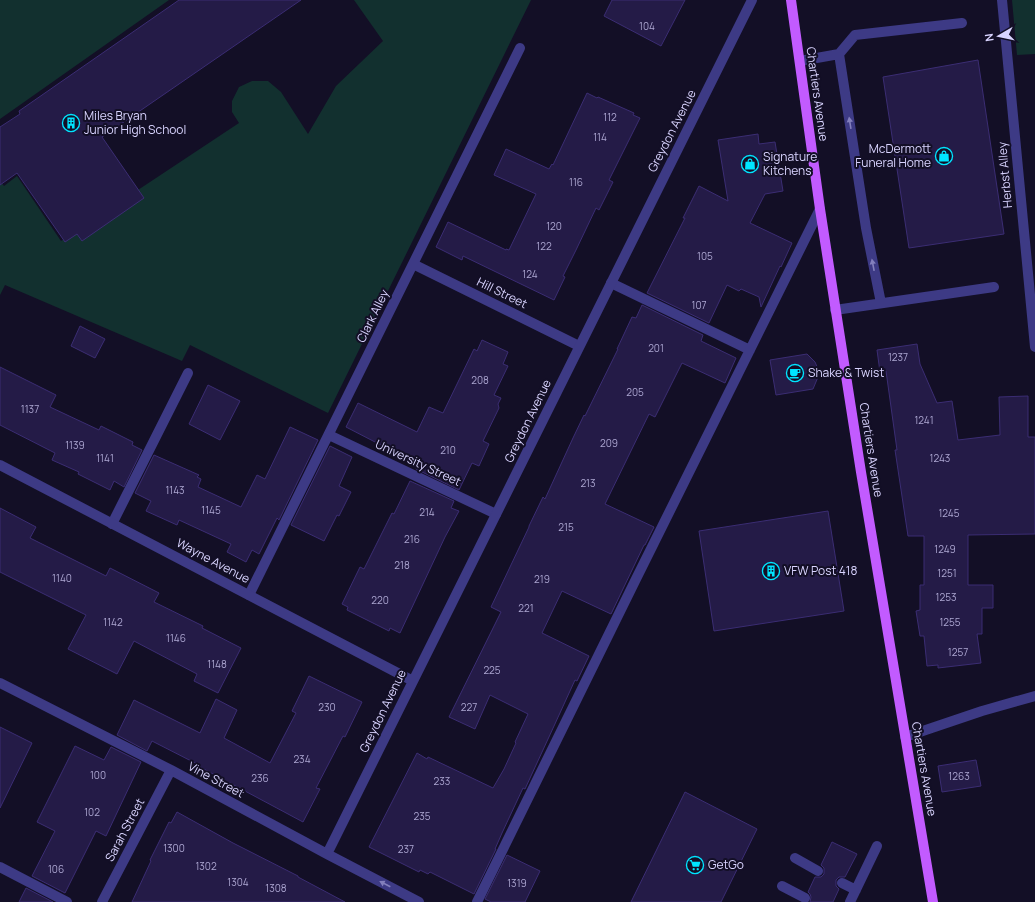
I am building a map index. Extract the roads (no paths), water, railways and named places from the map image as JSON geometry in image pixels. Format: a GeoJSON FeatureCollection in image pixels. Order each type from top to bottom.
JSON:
{"type":"FeatureCollection","features":[{"type":"Feature","properties":{"kind":"main road","name":"Chartiers Avenue"},"geometry":{"type":"LineString","coordinates":[[791,0],[820,209],[860,472],[933,902]]}},
{"type":"Feature","properties":{"kind":"street","name":"Greydon Avenue"},"geometry":{"type":"LineString","coordinates":[[327,854],[752,0]]}},
{"type":"Feature","properties":{"kind":"street","name":"Herbst Alley"},"geometry":{"type":"LineString","coordinates":[[1002,0],[1035,347]]}},
{"type":"Feature","properties":{"kind":"street"},"geometry":{"type":"LineString","coordinates":[[800,61],[839,54],[855,35],[962,23]]}},
{"type":"Feature","properties":{"kind":"street","name":"Clark Alley"},"geometry":{"type":"LineString","coordinates":[[249,595],[520,48]]}},
{"type":"Feature","properties":{"kind":"street"},"geometry":{"type":"LineString","coordinates":[[839,54],[866,228],[881,303]]}},
{"type":"Feature","properties":{"kind":"street"},"geometry":{"type":"LineString","coordinates":[[477,902],[636,578],[820,209]]}},
{"type":"Feature","properties":{"kind":"street","name":"Hill Street"},"geometry":{"type":"LineString","coordinates":[[413,264],[579,346]]}},
{"type":"Feature","properties":{"kind":"street"},"geometry":{"type":"LineString","coordinates":[[610,283],[750,350]]}},
{"type":"Feature","properties":{"kind":"street"},"geometry":{"type":"LineString","coordinates":[[835,310],[994,287]]}},
{"type":"Feature","properties":{"kind":"street"},"geometry":{"type":"LineString","coordinates":[[112,524],[188,373]]}},
{"type":"Feature","properties":{"kind":"street","name":"University Street"},"geometry":{"type":"LineString","coordinates":[[329,435],[496,514]]}},
{"type":"Feature","properties":{"kind":"street","name":"Wayne Avenue"},"geometry":{"type":"LineString","coordinates":[[0,465],[413,681]]}},
{"type":"Feature","properties":{"kind":"street","name":"Vine Street"},"geometry":{"type":"LineString","coordinates":[[0,683],[171,770],[419,902]]}},
{"type":"Feature","properties":{"kind":"street"},"geometry":{"type":"LineString","coordinates":[[905,737],[982,711],[1035,696]]}},
{"type":"Feature","properties":{"kind":"street","name":"Sarah Street"},"geometry":{"type":"LineString","coordinates":[[102,902],[171,770]]}},
{"type":"Feature","properties":{"kind":"street"},"geometry":{"type":"LineString","coordinates":[[850,902],[877,846]]}},
{"type":"Feature","properties":{"kind":"street"},"geometry":{"type":"LineString","coordinates":[[795,858],[818,871]]}},
{"type":"Feature","properties":{"kind":"street"},"geometry":{"type":"LineString","coordinates":[[0,867],[67,902]]}},
{"type":"Feature","properties":{"kind":"street"},"geometry":{"type":"LineString","coordinates":[[842,883],[856,890]]}},
{"type":"Feature","properties":{"kind":"street"},"geometry":{"type":"LineString","coordinates":[[782,886],[805,898]]}},
{"type":"Feature","properties":{"kind":"place","name":"Miles Bryan Junior High School"},"geometry":{"type":"Point","coordinates":[71,123]}},
{"type":"Feature","properties":{"kind":"place","name":"McDermott Funeral Home"},"geometry":{"type":"Point","coordinates":[944,156]}},
{"type":"Feature","properties":{"kind":"place","name":"Signature Kitchens"},"geometry":{"type":"Point","coordinates":[750,164]}},
{"type":"Feature","properties":{"kind":"place","name":"Shake & Twist"},"geometry":{"type":"Point","coordinates":[795,373]}},
{"type":"Feature","properties":{"kind":"place","name":"VFW Post 418"},"geometry":{"type":"Point","coordinates":[771,571]}},
{"type":"Feature","properties":{"kind":"place","name":"GetGo"},"geometry":{"type":"Point","coordinates":[695,865]}}]}
